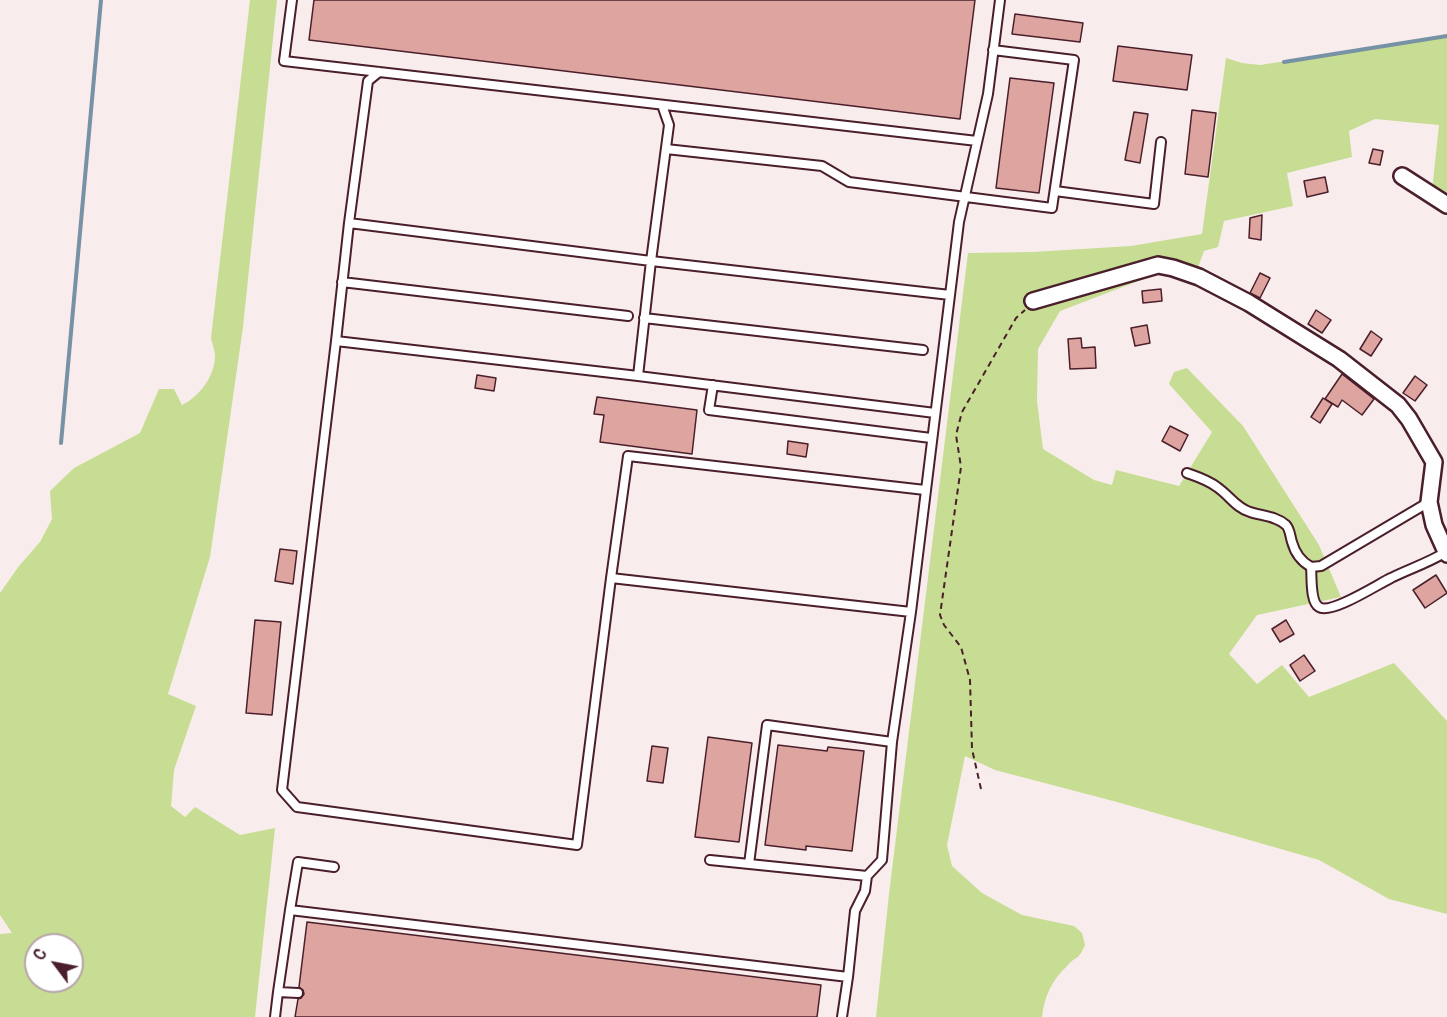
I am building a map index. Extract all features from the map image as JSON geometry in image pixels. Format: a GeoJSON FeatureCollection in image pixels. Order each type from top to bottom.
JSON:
{"type":"FeatureCollection","features":[{"type":"Feature","properties":{"kind":"street"},"geometry":{"type":"LineString","coordinates":[[1402,176],[1447,205]]}},
{"type":"Feature","properties":{"kind":"street"},"geometry":{"type":"LineString","coordinates":[[1033,302],[1158,266],[1173,268],[1199,277],[1249,303],[1339,359],[1398,405],[1440,460],[1430,481],[1429,502],[1434,525],[1446,553]]}},
{"type":"Feature","properties":{"kind":"lane"},"geometry":{"type":"LineString","coordinates":[[292,0],[284,61],[977,141]]}},
{"type":"Feature","properties":{"kind":"lane"},"geometry":{"type":"LineString","coordinates":[[842,1017],[855,911],[865,891],[867,876],[882,860],[892,742],[911,612],[959,222],[988,94],[1000,0]]}},
{"type":"Feature","properties":{"kind":"lane"},"geometry":{"type":"LineString","coordinates":[[666,149],[822,166],[849,182],[1052,208],[1074,60],[993,50]]}},
{"type":"Feature","properties":{"kind":"lane"},"geometry":{"type":"LineString","coordinates":[[379,72],[369,81],[349,223],[282,790],[297,807],[577,845],[628,456],[925,490]]}},
{"type":"Feature","properties":{"kind":"lane"},"geometry":{"type":"LineString","coordinates":[[638,376],[669,125],[662,105]]}},
{"type":"Feature","properties":{"kind":"lane"},"geometry":{"type":"LineString","coordinates":[[1055,192],[1154,204],[1161,142]]}},
{"type":"Feature","properties":{"kind":"lane"},"geometry":{"type":"LineString","coordinates":[[349,223],[651,261],[950,295]]}},
{"type":"Feature","properties":{"kind":"lane"},"geometry":{"type":"LineString","coordinates":[[342,282],[628,316]]}},
{"type":"Feature","properties":{"kind":"lane"},"geometry":{"type":"LineString","coordinates":[[644,318],[923,350]]}},
{"type":"Feature","properties":{"kind":"lane"},"geometry":{"type":"LineString","coordinates":[[336,341],[935,412]]}},
{"type":"Feature","properties":{"kind":"lane"},"geometry":{"type":"LineString","coordinates":[[713,385],[709,410],[931,438]]}},
{"type":"Feature","properties":{"kind":"lane"},"geometry":{"type":"LineString","coordinates":[[1187,474],[1214,484],[1248,512],[1271,517],[1284,523],[1303,562],[1311,567],[1321,566],[1429,502]]}},
{"type":"Feature","properties":{"kind":"lane"},"geometry":{"type":"LineString","coordinates":[[1311,567],[1314,601],[1317,607],[1323,609],[1354,599],[1391,578],[1446,553]]}},
{"type":"Feature","properties":{"kind":"lane"},"geometry":{"type":"LineString","coordinates":[[611,578],[911,612]]}},
{"type":"Feature","properties":{"kind":"lane"},"geometry":{"type":"LineString","coordinates":[[749,864],[767,725],[892,742]]}},
{"type":"Feature","properties":{"kind":"lane"},"geometry":{"type":"LineString","coordinates":[[711,860],[867,876]]}},
{"type":"Feature","properties":{"kind":"lane"},"geometry":{"type":"LineString","coordinates":[[275,1017],[297,862],[334,867]]}},
{"type":"Feature","properties":{"kind":"lane"},"geometry":{"type":"LineString","coordinates":[[290,910],[848,977]]}},
{"type":"Feature","properties":{"kind":"lane"},"geometry":{"type":"LineString","coordinates":[[278,992],[298,993]]}},
{"type":"Feature","properties":{"kind":"path"},"geometry":{"type":"LineString","coordinates":[[981,789],[972,749],[970,680],[961,647],[944,625],[940,615],[961,467],[956,435],[962,412],[1016,318],[1033,302]]}},
{"type":"Feature","properties":{"kind":"green space"},"geometry":{"type":"Polygon","coordinates":[[[250,0],[277,0],[243,327],[210,557],[168,694],[196,706],[174,770],[171,806],[185,817],[195,807],[240,835],[275,828],[255,1017],[0,1017],[0,934],[12,933],[0,915],[0,593],[40,542],[52,519],[50,491],[74,468],[140,433],[159,389],[174,389],[182,405],[194,397],[209,378],[215,356],[211,338],[250,0]]]}},
{"type":"Feature","properties":{"kind":"green space"},"geometry":{"type":"Polygon","coordinates":[[[1447,36],[1447,210],[1431,200],[1439,125],[1375,119],[1349,131],[1352,157],[1287,173],[1293,206],[1224,221],[1218,247],[1204,251],[1193,281],[1157,274],[1060,311],[1038,349],[1037,401],[1043,449],[1094,480],[1112,485],[1116,470],[1179,486],[1212,432],[1169,384],[1174,372],[1187,368],[1243,426],[1319,545],[1341,597],[1257,615],[1229,654],[1257,684],[1282,665],[1309,697],[1394,663],[1447,721],[1447,914],[1389,899],[1319,860],[1117,802],[995,770],[965,756],[947,845],[952,866],[982,893],[1022,915],[1074,926],[1082,933],[1085,945],[1079,956],[1062,971],[1053,983],[1042,1017],[876,1017],[968,253],[1131,246],[1202,234],[1226,58],[1260,65],[1447,36]]]}},
{"type":"Feature","properties":{"kind":"building"},"geometry":{"type":"Polygon","coordinates":[[[314,0],[975,0],[960,119],[309,40],[314,0]]]}},
{"type":"Feature","properties":{"kind":"building"},"geometry":{"type":"Polygon","coordinates":[[[1015,14],[1083,23],[1080,42],[1012,34],[1015,14]]]}},
{"type":"Feature","properties":{"kind":"building"},"geometry":{"type":"Polygon","coordinates":[[[1118,46],[1192,55],[1187,90],[1113,81],[1118,46]]]}},
{"type":"Feature","properties":{"kind":"building"},"geometry":{"type":"Polygon","coordinates":[[[1010,78],[1054,83],[1039,193],[996,188],[1010,78]]]}},
{"type":"Feature","properties":{"kind":"building"},"geometry":{"type":"Polygon","coordinates":[[[1192,110],[1216,113],[1208,177],[1185,174],[1192,110]]]}},
{"type":"Feature","properties":{"kind":"building"},"geometry":{"type":"Polygon","coordinates":[[[1134,112],[1148,114],[1140,163],[1125,160],[1134,112]]]}},
{"type":"Feature","properties":{"kind":"building"},"geometry":{"type":"Polygon","coordinates":[[[1373,149],[1383,151],[1380,165],[1369,163],[1373,149]]]}},
{"type":"Feature","properties":{"kind":"building"},"geometry":{"type":"Polygon","coordinates":[[[1325,177],[1328,192],[1307,197],[1304,181],[1325,177]]]}},
{"type":"Feature","properties":{"kind":"building"},"geometry":{"type":"Polygon","coordinates":[[[1262,215],[1261,240],[1249,238],[1250,218],[1262,215]]]}},
{"type":"Feature","properties":{"kind":"building"},"geometry":{"type":"Polygon","coordinates":[[[1260,273],[1270,278],[1260,298],[1250,293],[1260,273]]]}},
{"type":"Feature","properties":{"kind":"building"},"geometry":{"type":"Polygon","coordinates":[[[1161,289],[1162,301],[1143,303],[1142,291],[1161,289]]]}},
{"type":"Feature","properties":{"kind":"building"},"geometry":{"type":"Polygon","coordinates":[[[1316,310],[1331,320],[1322,333],[1308,324],[1316,310]]]}},
{"type":"Feature","properties":{"kind":"building"},"geometry":{"type":"Polygon","coordinates":[[[1147,325],[1150,343],[1135,346],[1131,328],[1147,325]]]}},
{"type":"Feature","properties":{"kind":"building"},"geometry":{"type":"Polygon","coordinates":[[[1371,331],[1382,339],[1371,356],[1360,349],[1371,331]]]}},
{"type":"Feature","properties":{"kind":"building"},"geometry":{"type":"Polygon","coordinates":[[[1081,338],[1082,348],[1095,347],[1096,368],[1070,369],[1068,339],[1081,338]]]}},
{"type":"Feature","properties":{"kind":"building"},"geometry":{"type":"Polygon","coordinates":[[[1342,374],[1374,399],[1362,415],[1342,400],[1338,407],[1325,399],[1342,374]]]}},
{"type":"Feature","properties":{"kind":"building"},"geometry":{"type":"Polygon","coordinates":[[[477,375],[496,378],[494,391],[475,388],[477,375]]]}},
{"type":"Feature","properties":{"kind":"building"},"geometry":{"type":"Polygon","coordinates":[[[1415,376],[1427,385],[1415,401],[1403,393],[1415,376]]]}},
{"type":"Feature","properties":{"kind":"building"},"geometry":{"type":"Polygon","coordinates":[[[597,397],[697,410],[692,454],[600,442],[604,415],[594,414],[597,397]]]}},
{"type":"Feature","properties":{"kind":"building"},"geometry":{"type":"Polygon","coordinates":[[[1323,398],[1332,404],[1320,423],[1311,417],[1323,398]]]}},
{"type":"Feature","properties":{"kind":"building"},"geometry":{"type":"Polygon","coordinates":[[[1170,426],[1188,435],[1180,451],[1162,441],[1170,426]]]}},
{"type":"Feature","properties":{"kind":"building"},"geometry":{"type":"Polygon","coordinates":[[[788,441],[808,444],[806,457],[787,454],[788,441]]]}},
{"type":"Feature","properties":{"kind":"building"},"geometry":{"type":"Polygon","coordinates":[[[280,549],[297,551],[293,584],[275,581],[280,549]]]}},
{"type":"Feature","properties":{"kind":"building"},"geometry":{"type":"Polygon","coordinates":[[[1436,575],[1447,593],[1425,608],[1413,590],[1436,575]]]}},
{"type":"Feature","properties":{"kind":"building"},"geometry":{"type":"Polygon","coordinates":[[[255,620],[281,622],[272,715],[246,713],[255,620]]]}},
{"type":"Feature","properties":{"kind":"building"},"geometry":{"type":"Polygon","coordinates":[[[1286,620],[1294,634],[1280,642],[1272,629],[1286,620]]]}},
{"type":"Feature","properties":{"kind":"building"},"geometry":{"type":"Polygon","coordinates":[[[1304,655],[1315,671],[1300,681],[1290,665],[1304,655]]]}},
{"type":"Feature","properties":{"kind":"building"},"geometry":{"type":"Polygon","coordinates":[[[708,737],[752,743],[739,842],[695,837],[708,737]]]}},
{"type":"Feature","properties":{"kind":"building"},"geometry":{"type":"Polygon","coordinates":[[[778,745],[827,751],[828,747],[864,751],[852,851],[806,846],[806,850],[765,845],[778,745]]]}},
{"type":"Feature","properties":{"kind":"building"},"geometry":{"type":"Polygon","coordinates":[[[652,746],[668,748],[663,783],[647,781],[652,746]]]}},
{"type":"Feature","properties":{"kind":"building"},"geometry":{"type":"Polygon","coordinates":[[[307,922],[821,985],[817,1017],[295,1017],[298,999],[304,994],[299,987],[307,922]]]}},
{"type":"Feature","properties":{"kind":"waterway"},"geometry":{"type":"LineString","coordinates":[[61,443],[101,0]]}},
{"type":"Feature","properties":{"kind":"waterway"},"geometry":{"type":"LineString","coordinates":[[1284,62],[1447,36]]}}]}
